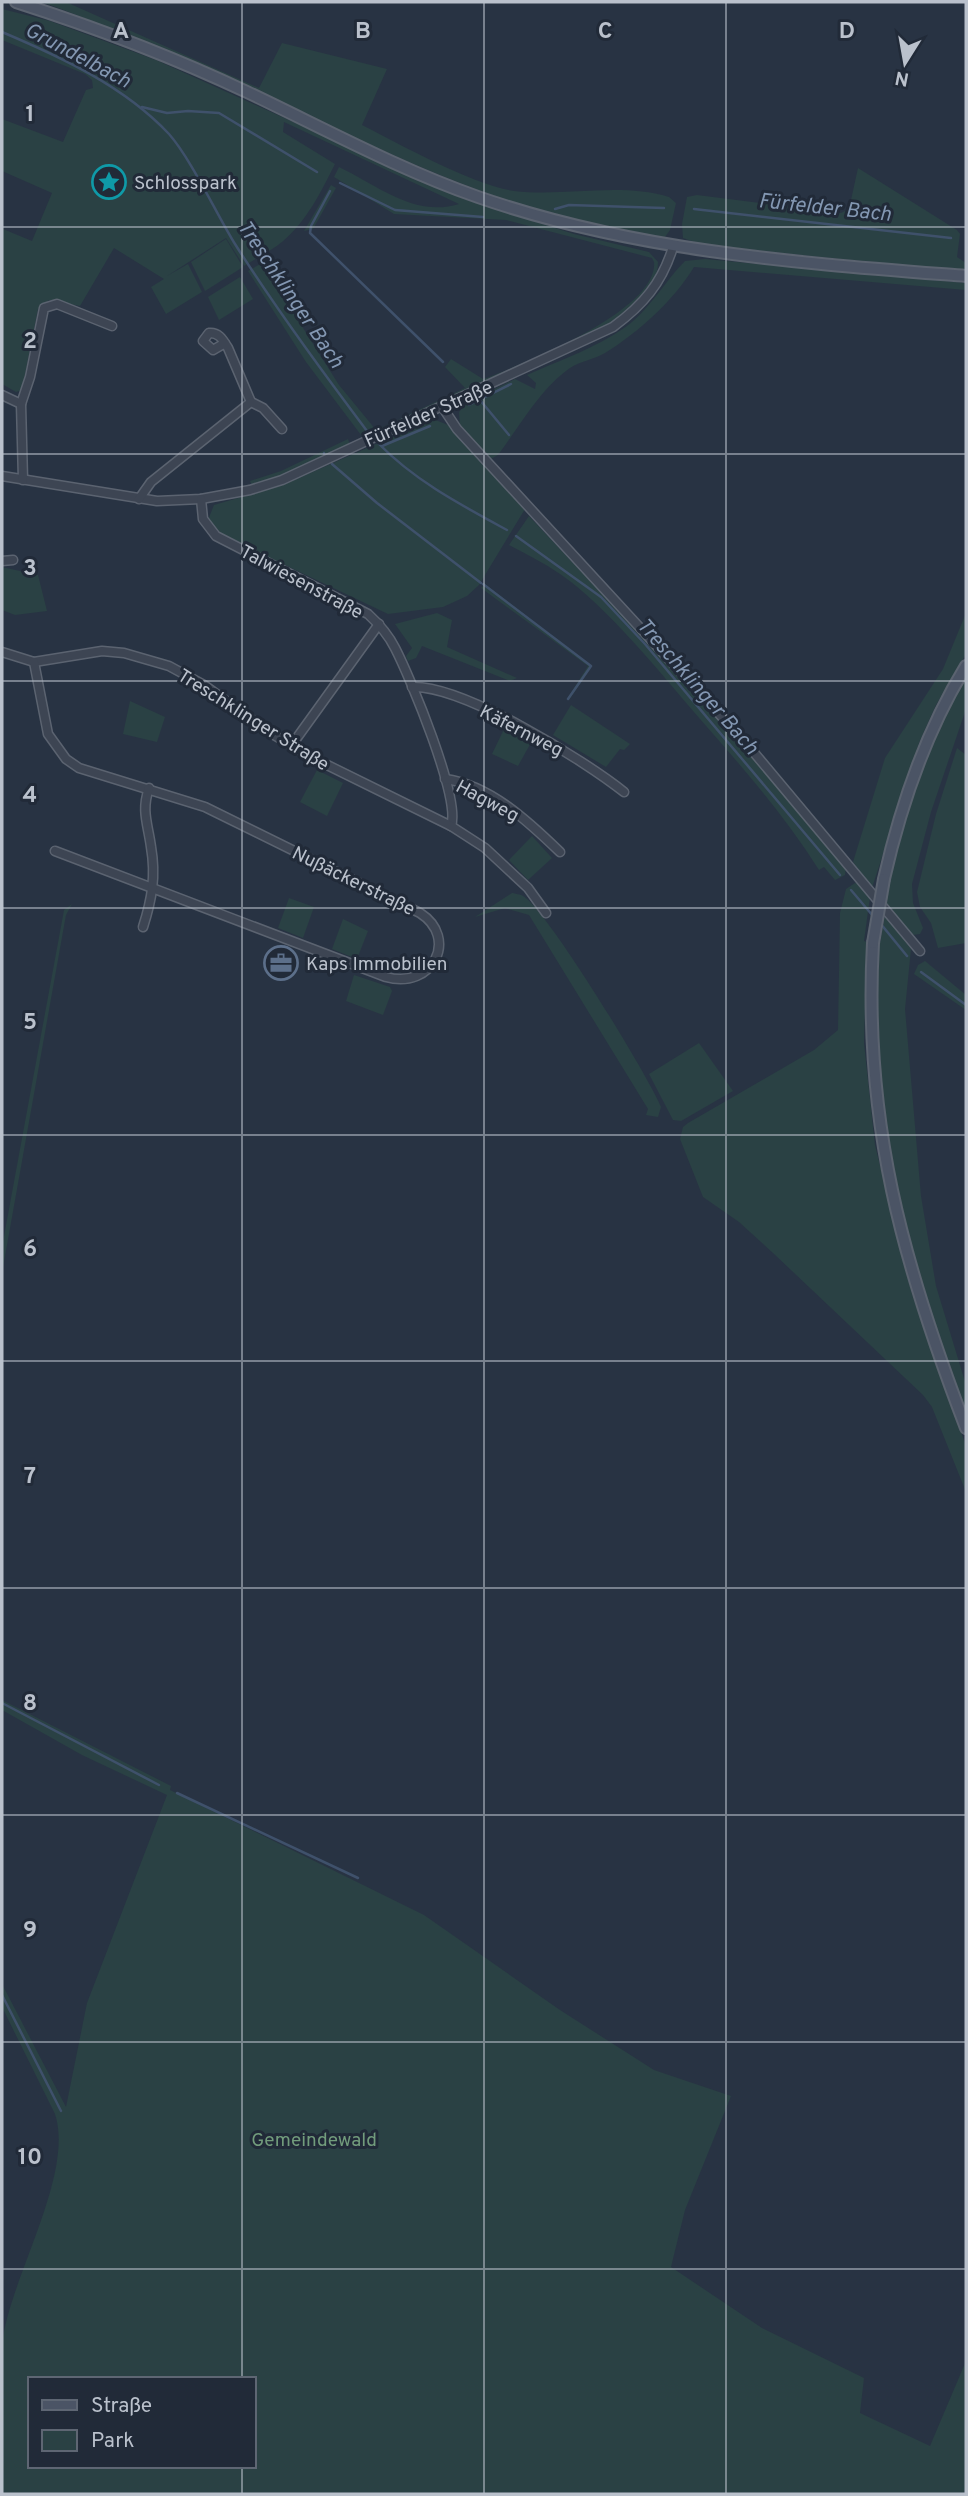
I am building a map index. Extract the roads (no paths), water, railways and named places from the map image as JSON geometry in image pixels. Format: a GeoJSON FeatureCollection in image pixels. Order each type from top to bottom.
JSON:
{"type":"FeatureCollection","features":[{"type":"Feature","properties":{"kind":"main road"},"geometry":{"type":"LineString","coordinates":[[16,2],[117,38],[232,86],[343,139],[477,197],[547,218],[673,247],[761,259],[966,276]]}},
{"type":"Feature","properties":{"kind":"main road"},"geometry":{"type":"LineString","coordinates":[[966,666],[921,757],[901,815],[884,879],[873,943],[870,1028],[881,1144],[917,1292],[966,1428]]}},
{"type":"Feature","properties":{"kind":"street","name":"Fürfelder Straße"},"geometry":{"type":"LineString","coordinates":[[2,476],[139,499],[201,499],[282,480],[443,408],[613,327],[657,287],[665,273],[673,247]]}},
{"type":"Feature","properties":{"kind":"street"},"geometry":{"type":"LineString","coordinates":[[23,480],[21,404],[30,377],[40,318],[46,305],[66,307],[112,326]]}},
{"type":"Feature","properties":{"kind":"street"},"geometry":{"type":"LineString","coordinates":[[225,343],[251,402],[263,408],[282,429]]}},
{"type":"Feature","properties":{"kind":"street"},"geometry":{"type":"LineString","coordinates":[[2,394],[21,404]]}},
{"type":"Feature","properties":{"kind":"street"},"geometry":{"type":"LineString","coordinates":[[139,499],[151,482],[251,402]]}},
{"type":"Feature","properties":{"kind":"street"},"geometry":{"type":"LineString","coordinates":[[443,408],[457,429],[746,743],[920,951]]}},
{"type":"Feature","properties":{"kind":"street","name":"Talwiesenstraße"},"geometry":{"type":"LineString","coordinates":[[201,499],[203,519],[216,536],[368,614],[379,624],[396,649],[445,779],[454,809],[451,826]]}},
{"type":"Feature","properties":{"kind":"street"},"geometry":{"type":"LineString","coordinates":[[2,561],[13,560]]}},
{"type":"Feature","properties":{"kind":"street"},"geometry":{"type":"LineString","coordinates":[[291,746],[379,624]]}},
{"type":"Feature","properties":{"kind":"street","name":"Treschklinger Straße"},"geometry":{"type":"LineString","coordinates":[[2,652],[34,662],[102,651],[148,658],[204,685],[291,746],[451,826],[503,863],[546,913]]}},
{"type":"Feature","properties":{"kind":"street","name":"Nußäckerstraße"},"geometry":{"type":"LineString","coordinates":[[34,662],[48,734],[66,759],[95,775],[205,807],[419,913],[430,919],[437,933],[435,960],[420,977],[399,980],[55,851]]}},
{"type":"Feature","properties":{"kind":"street","name":"Käfernweg"},"geometry":{"type":"LineString","coordinates":[[412,687],[448,694],[525,729],[563,750],[624,792]]}},
{"type":"Feature","properties":{"kind":"street","name":"Hagweg"},"geometry":{"type":"LineString","coordinates":[[445,779],[470,787],[510,809],[560,852]]}},
{"type":"Feature","properties":{"kind":"street"},"geometry":{"type":"LineString","coordinates":[[143,927],[154,887],[152,847],[143,810],[149,789]]}},
{"type":"Feature","properties":{"kind":"waterway","name":"Treschklinger Bach"},"geometry":{"type":"LineString","coordinates":[[2,32],[91,74],[132,101],[169,134],[186,157],[235,244],[266,292],[367,431]]}},
{"type":"Feature","properties":{"kind":"waterway","name":"Fürfelder Bach"},"geometry":{"type":"LineString","coordinates":[[142,107],[167,113],[219,113],[317,172]]}},
{"type":"Feature","properties":{"kind":"waterway","name":"Fürfelder Bach"},"geometry":{"type":"LineString","coordinates":[[340,183],[395,210],[483,217]]}},
{"type":"Feature","properties":{"kind":"waterway"},"geometry":{"type":"LineString","coordinates":[[330,191],[311,226],[310,233],[443,362]]}},
{"type":"Feature","properties":{"kind":"waterway","name":"Fürfelder Bach"},"geometry":{"type":"LineString","coordinates":[[555,209],[569,205],[664,208]]}},
{"type":"Feature","properties":{"kind":"waterway","name":"Fürfelder Bach"},"geometry":{"type":"LineString","coordinates":[[694,209],[951,238]]}},
{"type":"Feature","properties":{"kind":"waterway"},"geometry":{"type":"LineString","coordinates":[[469,405],[511,384]]}},
{"type":"Feature","properties":{"kind":"waterway"},"geometry":{"type":"LineString","coordinates":[[480,400],[509,435]]}},
{"type":"Feature","properties":{"kind":"waterway"},"geometry":{"type":"LineString","coordinates":[[382,446],[430,426]]}},
{"type":"Feature","properties":{"kind":"waterway","name":"Treschklinger Bach"},"geometry":{"type":"LineString","coordinates":[[378,443],[423,481],[507,530]]}},
{"type":"Feature","properties":{"kind":"waterway"},"geometry":{"type":"LineString","coordinates":[[332,464],[377,503],[481,583]]}},
{"type":"Feature","properties":{"kind":"waterway","name":"Treschklinger Bach"},"geometry":{"type":"LineString","coordinates":[[516,536],[601,597],[645,644],[840,875]]}},
{"type":"Feature","properties":{"kind":"waterway"},"geometry":{"type":"LineString","coordinates":[[483,584],[591,666],[568,699]]}},
{"type":"Feature","properties":{"kind":"waterway","name":"Treschklinger Bach"},"geometry":{"type":"LineString","coordinates":[[851,890],[873,916]]}},
{"type":"Feature","properties":{"kind":"waterway","name":"Treschklinger Bach"},"geometry":{"type":"LineString","coordinates":[[880,923],[907,956]]}},
{"type":"Feature","properties":{"kind":"waterway","name":"Treschklinger Bach"},"geometry":{"type":"LineString","coordinates":[[921,972],[966,1005]]}},
{"type":"Feature","properties":{"kind":"waterway"},"geometry":{"type":"LineString","coordinates":[[2,1703],[159,1785]]}},
{"type":"Feature","properties":{"kind":"waterway"},"geometry":{"type":"LineString","coordinates":[[177,1793],[358,1878]]}},
{"type":"Feature","properties":{"kind":"waterway"},"geometry":{"type":"LineString","coordinates":[[2,1995],[61,2111]]}},
{"type":"Feature","properties":{"kind":"place","name":"Schlosspark"},"geometry":{"type":"Point","coordinates":[109,182]}},
{"type":"Feature","properties":{"kind":"place","name":"Kaps Immobilien"},"geometry":{"type":"Point","coordinates":[281,963]}},
{"type":"Feature","properties":{"kind":"water label","name":"Grundelbach"},"geometry":{"type":"Point","coordinates":[78,55]}},
{"type":"Feature","properties":{"kind":"park label","name":"Gemeindewald"},"geometry":{"type":"Point","coordinates":[314,2139]}}]}
